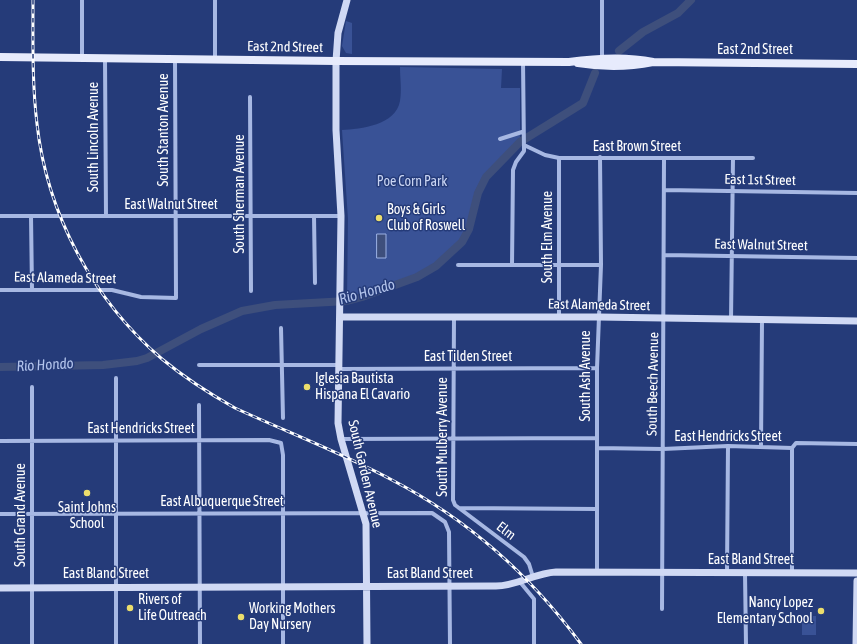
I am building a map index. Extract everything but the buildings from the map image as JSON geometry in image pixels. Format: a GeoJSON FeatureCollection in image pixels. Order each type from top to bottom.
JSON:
{"type":"FeatureCollection","features":[{"type":"Feature","properties":{"kind":"main road","name":"East 2nd Street"},"geometry":{"type":"LineString","coordinates":[[0,57],[569,62],[602,62],[634,59],[653,62],[857,64]]}},
{"type":"Feature","properties":{"kind":"street"},"geometry":{"type":"LineString","coordinates":[[82,0],[82,58]]}},
{"type":"Feature","properties":{"kind":"street"},"geometry":{"type":"LineString","coordinates":[[215,0],[215,59]]}},
{"type":"Feature","properties":{"kind":"street","name":"South Garden Avenue"},"geometry":{"type":"LineString","coordinates":[[347,0],[338,33],[336,61],[337,142],[341,216],[341,317],[338,423],[341,439],[364,513],[367,534],[367,644]]}},
{"type":"Feature","properties":{"kind":"street"},"geometry":{"type":"LineString","coordinates":[[602,0],[602,62]]}},
{"type":"Feature","properties":{"kind":"street","name":"South Lincoln Avenue"},"geometry":{"type":"LineString","coordinates":[[105,58],[106,216]]}},
{"type":"Feature","properties":{"kind":"street","name":"South Stanton Avenue"},"geometry":{"type":"LineString","coordinates":[[175,59],[176,298]]}},
{"type":"Feature","properties":{"kind":"street"},"geometry":{"type":"LineString","coordinates":[[512,265],[513,168],[522,154],[524,144],[522,134],[523,61]]}},
{"type":"Feature","properties":{"kind":"street","name":"South Sherman Avenue"},"geometry":{"type":"LineString","coordinates":[[250,97],[251,291]]}},
{"type":"Feature","properties":{"kind":"street"},"geometry":{"type":"LineString","coordinates":[[500,139],[522,134]]}},
{"type":"Feature","properties":{"kind":"street","name":"East Brown Street"},"geometry":{"type":"LineString","coordinates":[[524,144],[545,155],[559,158],[753,158]]}},
{"type":"Feature","properties":{"kind":"street","name":"South Ash Avenue"},"geometry":{"type":"LineString","coordinates":[[597,572],[597,368],[601,265],[600,157]]}},
{"type":"Feature","properties":{"kind":"street","name":"South Elm Avenue"},"geometry":{"type":"LineString","coordinates":[[559,158],[559,317]]}},
{"type":"Feature","properties":{"kind":"street","name":"South Beech Avenue"},"geometry":{"type":"LineString","coordinates":[[662,610],[664,158]]}},
{"type":"Feature","properties":{"kind":"street"},"geometry":{"type":"LineString","coordinates":[[731,320],[733,158]]}},
{"type":"Feature","properties":{"kind":"street","name":"East 1st Street"},"geometry":{"type":"LineString","coordinates":[[664,190],[857,193]]}},
{"type":"Feature","properties":{"kind":"street","name":"East Walnut Street"},"geometry":{"type":"LineString","coordinates":[[0,216],[341,216]]}},
{"type":"Feature","properties":{"kind":"street"},"geometry":{"type":"LineString","coordinates":[[32,216],[32,290]]}},
{"type":"Feature","properties":{"kind":"street"},"geometry":{"type":"LineString","coordinates":[[314,216],[315,283]]}},
{"type":"Feature","properties":{"kind":"street","name":"East Walnut Street"},"geometry":{"type":"LineString","coordinates":[[664,255],[857,258]]}},
{"type":"Feature","properties":{"kind":"street"},"geometry":{"type":"LineString","coordinates":[[458,265],[601,265]]}},
{"type":"Feature","properties":{"kind":"street","name":"East Alameda Street"},"geometry":{"type":"LineString","coordinates":[[0,290],[112,290],[141,297],[176,298]]}},
{"type":"Feature","properties":{"kind":"street","name":"South Mulberry Avenue"},"geometry":{"type":"LineString","coordinates":[[454,316],[453,500],[455,505],[459,508]]}},
{"type":"Feature","properties":{"kind":"street","name":"East Alameda Street"},"geometry":{"type":"LineString","coordinates":[[341,317],[599,317],[762,321],[857,321]]}},
{"type":"Feature","properties":{"kind":"street"},"geometry":{"type":"LineString","coordinates":[[761,447],[762,321]]}},
{"type":"Feature","properties":{"kind":"street"},"geometry":{"type":"LineString","coordinates":[[281,328],[283,418]]}},
{"type":"Feature","properties":{"kind":"street","name":"East Tilden Street"},"geometry":{"type":"LineString","coordinates":[[199,365],[597,368]]}},
{"type":"Feature","properties":{"kind":"street"},"geometry":{"type":"LineString","coordinates":[[116,378],[116,644]]}},
{"type":"Feature","properties":{"kind":"street","name":"South Grand Avenue"},"geometry":{"type":"LineString","coordinates":[[32,387],[32,644]]}},
{"type":"Feature","properties":{"kind":"street"},"geometry":{"type":"LineString","coordinates":[[199,405],[200,644]]}},
{"type":"Feature","properties":{"kind":"street"},"geometry":{"type":"LineString","coordinates":[[341,439],[597,438]]}},
{"type":"Feature","properties":{"kind":"street","name":"East Hendricks Street"},"geometry":{"type":"LineString","coordinates":[[0,441],[269,440],[281,442],[283,456],[283,513]]}},
{"type":"Feature","properties":{"kind":"street","name":"East Hendricks Street"},"geometry":{"type":"LineString","coordinates":[[597,448],[663,449],[728,446],[792,448],[796,443],[857,444]]}},
{"type":"Feature","properties":{"kind":"street"},"geometry":{"type":"LineString","coordinates":[[727,573],[728,446]]}},
{"type":"Feature","properties":{"kind":"street"},"geometry":{"type":"LineString","coordinates":[[792,448],[792,573]]}},
{"type":"Feature","properties":{"kind":"street"},"geometry":{"type":"LineString","coordinates":[[459,508],[597,509]]}},
{"type":"Feature","properties":{"kind":"street","name":"Elm"},"geometry":{"type":"LineString","coordinates":[[459,508],[524,558],[529,564],[532,576]]}},
{"type":"Feature","properties":{"kind":"street","name":"East Albuquerque Street"},"geometry":{"type":"LineString","coordinates":[[0,514],[429,512],[442,519],[447,524],[449,532],[450,587]]}},
{"type":"Feature","properties":{"kind":"street"},"geometry":{"type":"LineString","coordinates":[[283,513],[283,644]]}},
{"type":"Feature","properties":{"kind":"street","name":"East Bland Street"},"geometry":{"type":"LineString","coordinates":[[0,588],[504,586],[520,582],[532,576],[550,572],[857,574]]}},
{"type":"Feature","properties":{"kind":"street"},"geometry":{"type":"LineString","coordinates":[[745,573],[746,644]]}},
{"type":"Feature","properties":{"kind":"street"},"geometry":{"type":"LineString","coordinates":[[856,644],[857,581]]}},
{"type":"Feature","properties":{"kind":"street"},"geometry":{"type":"LineString","coordinates":[[520,582],[534,599],[534,644]]}},
{"type":"Feature","properties":{"kind":"street"},"geometry":{"type":"LineString","coordinates":[[450,587],[450,644]]}},
{"type":"Feature","properties":{"kind":"green space"},"geometry":{"type":"Polygon","coordinates":[[[346,21],[352,23],[352,54],[346,53],[342,46],[346,21]]]}},
{"type":"Feature","properties":{"kind":"green space","name":"Poe Corn Park"},"geometry":{"type":"Polygon","coordinates":[[[400,67],[502,69],[501,88],[520,88],[520,142],[487,177],[478,193],[466,236],[455,250],[436,266],[417,277],[347,301],[348,219],[342,130],[368,127],[392,116],[400,101],[400,67]]]}},
{"type":"Feature","properties":{"kind":"green space"},"geometry":{"type":"Polygon","coordinates":[[[807,616],[816,616],[816,635],[802,635],[802,622],[807,622],[807,616]]]}},
{"type":"Feature","properties":{"kind":"shaded area"},"geometry":{"type":"Polygon","coordinates":[[[377,234],[386,234],[386,258],[377,258],[377,234]]]}},
{"type":"Feature","properties":{"kind":"waterway","name":"Rio Hondo"},"geometry":{"type":"LineString","coordinates":[[619,51],[643,32],[678,13],[691,0]]}},
{"type":"Feature","properties":{"kind":"waterway","name":"Rio Hondo"},"geometry":{"type":"LineString","coordinates":[[0,367],[103,365],[137,361],[147,358],[201,329],[242,311],[275,305],[347,301],[417,277],[436,266],[462,242],[469,229],[478,193],[486,177],[520,142],[583,103],[595,73]]}},
{"type":"Feature","properties":{"kind":"railway"},"geometry":{"type":"LineString","coordinates":[[33,0],[35,109],[42,158],[51,190],[77,253],[115,310],[137,336],[171,366],[216,397],[235,408],[373,470],[420,495],[472,531],[496,551],[541,595],[581,644]]}},
{"type":"Feature","properties":{"kind":"place","name":"Boys & Girls Club of Roswell"},"geometry":{"type":"Point","coordinates":[379,218]}},
{"type":"Feature","properties":{"kind":"place","name":"Iglesia Bautista Hispana El Cavario"},"geometry":{"type":"Point","coordinates":[307,387]}},
{"type":"Feature","properties":{"kind":"place","name":"Saint Johns School"},"geometry":{"type":"Point","coordinates":[87,493]}},
{"type":"Feature","properties":{"kind":"place","name":"Rivers of Life Outreach"},"geometry":{"type":"Point","coordinates":[130,608]}},
{"type":"Feature","properties":{"kind":"place","name":"Nancy Lopez Elementary School"},"geometry":{"type":"Point","coordinates":[821,611]}},
{"type":"Feature","properties":{"kind":"place","name":"Working Mothers Day Nursery"},"geometry":{"type":"Point","coordinates":[241,617]}}]}
